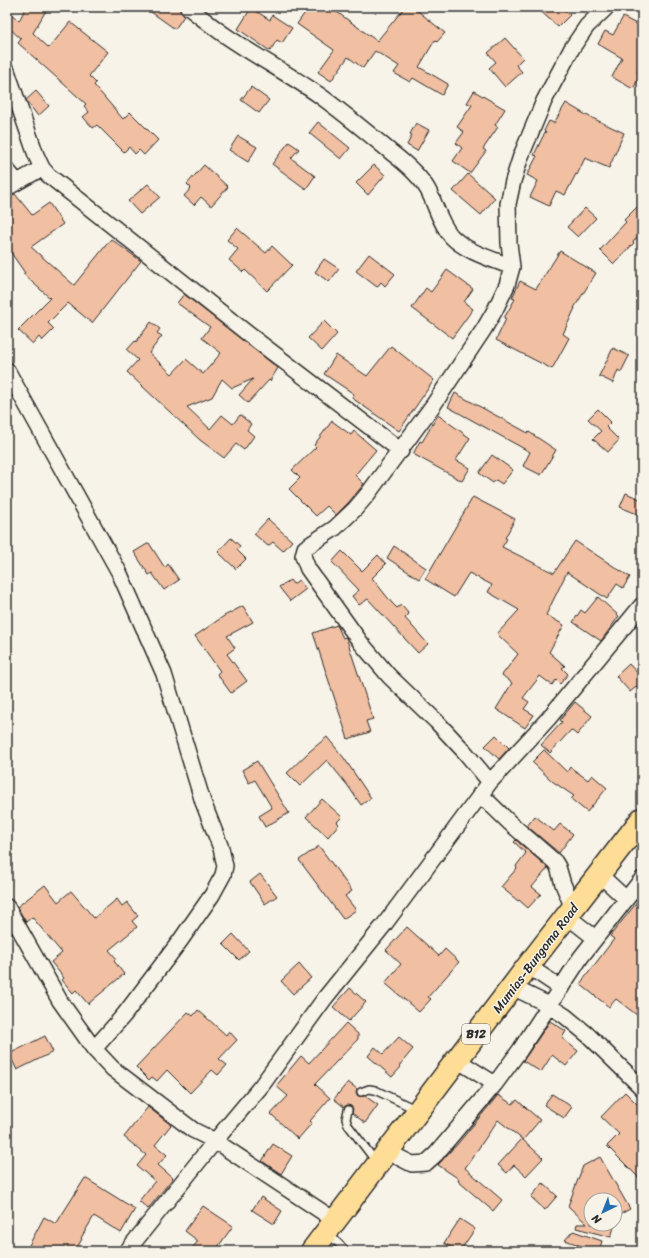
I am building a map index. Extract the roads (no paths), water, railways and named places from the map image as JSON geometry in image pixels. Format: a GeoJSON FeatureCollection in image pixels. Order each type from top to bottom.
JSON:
{"type":"FeatureCollection","features":[{"type":"Feature","properties":{"kind":"highway","name":"Mumias-Bungoma Road"},"geometry":{"type":"LineString","coordinates":[[312,1251],[528,966],[599,874],[641,824]]}},
{"type":"Feature","properties":{"kind":"street"},"geometry":{"type":"LineString","coordinates":[[188,7],[219,31],[319,95],[361,127],[421,180],[435,203],[437,212],[443,224],[457,241],[479,253],[512,267]]}},
{"type":"Feature","properties":{"kind":"street"},"geometry":{"type":"LineString","coordinates":[[490,782],[455,741],[389,676],[366,648],[316,580],[304,561],[303,552],[305,548],[335,528],[367,495],[401,450],[484,329],[507,285],[512,267],[508,204],[521,156],[544,101],[572,48],[587,26],[607,7]]}},
{"type":"Feature","properties":{"kind":"street"},"geometry":{"type":"LineString","coordinates":[[7,71],[28,136],[42,168],[58,183],[247,333],[401,450]]}},
{"type":"Feature","properties":{"kind":"street"},"geometry":{"type":"LineString","coordinates":[[7,170],[12,185],[42,168]]}},
{"type":"Feature","properties":{"kind":"street"},"geometry":{"type":"LineString","coordinates":[[7,370],[119,572],[164,674],[203,802],[221,848],[225,866],[223,875],[212,895],[180,941],[124,1015],[94,1048]]}},
{"type":"Feature","properties":{"kind":"street"},"geometry":{"type":"LineString","coordinates":[[127,1251],[262,1085],[325,998],[384,925],[480,794],[548,719],[642,606]]}},
{"type":"Feature","properties":{"kind":"street"},"geometry":{"type":"LineString","coordinates":[[480,794],[510,823],[555,862],[558,867],[570,912],[595,938]]}},
{"type":"Feature","properties":{"kind":"street"},"geometry":{"type":"LineString","coordinates":[[599,874],[626,899]]}},
{"type":"Feature","properties":{"kind":"street"},"geometry":{"type":"LineString","coordinates":[[383,1158],[412,1164],[426,1163],[436,1154],[495,1084],[520,1050],[560,988],[595,938],[642,879]]}},
{"type":"Feature","properties":{"kind":"street"},"geometry":{"type":"LineString","coordinates":[[7,907],[60,1001],[94,1048],[112,1069],[162,1108],[193,1130],[215,1141],[332,1226]]}},
{"type":"Feature","properties":{"kind":"street"},"geometry":{"type":"LineString","coordinates":[[528,966],[560,988]]}},
{"type":"Feature","properties":{"kind":"street"},"geometry":{"type":"LineString","coordinates":[[512,987],[565,1016],[588,1035],[642,1088]]}},
{"type":"Feature","properties":{"kind":"street"},"geometry":{"type":"LineString","coordinates":[[457,1060],[495,1084]]}},
{"type":"Feature","properties":{"kind":"lane"},"geometry":{"type":"LineString","coordinates":[[361,1092],[369,1089],[376,1090],[418,1111]]}},
{"type":"Feature","properties":{"kind":"lane"},"geometry":{"type":"LineString","coordinates":[[348,1110],[346,1119],[348,1125],[383,1158]]}},
{"type":"Feature","properties":{"kind":"lane"},"geometry":{"type":"LineString","coordinates":[[332,1226],[346,1251]]}}]}
